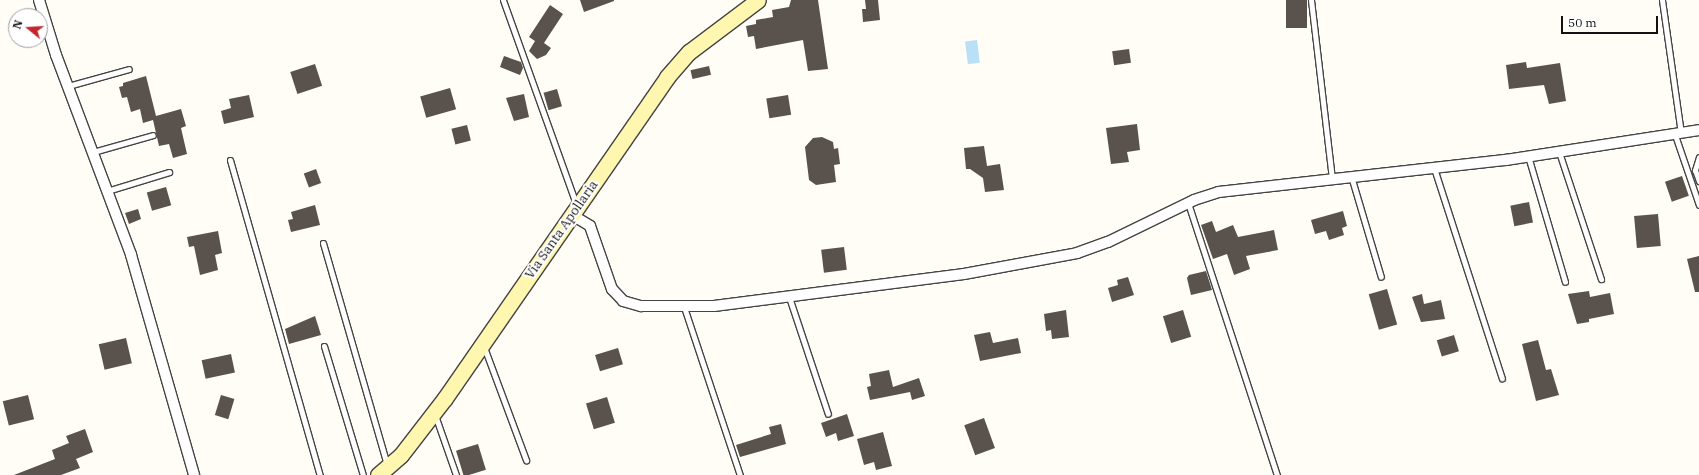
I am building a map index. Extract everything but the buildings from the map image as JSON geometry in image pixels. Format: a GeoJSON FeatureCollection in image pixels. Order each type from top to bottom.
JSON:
{"type":"FeatureCollection","features":[{"type":"Feature","properties":{"kind":"street"},"geometry":{"type":"LineString","coordinates":[[38,0],[140,287],[194,475]]}},
{"type":"Feature","properties":{"kind":"street","name":"Via Santa Apollaria"},"geometry":{"type":"LineString","coordinates":[[383,471],[434,412],[575,212],[667,77],[689,52],[758,0]]}},
{"type":"Feature","properties":{"kind":"street"},"geometry":{"type":"LineString","coordinates":[[575,212],[590,226],[611,286],[620,298],[641,306],[684,307],[789,298],[964,274],[1077,253],[1108,242],[1188,203],[1219,192],[1332,178],[1434,168],[1559,152],[1699,130]]}},
{"type":"Feature","properties":{"kind":"lane"},"geometry":{"type":"LineString","coordinates":[[503,0],[575,212]]}},
{"type":"Feature","properties":{"kind":"lane"},"geometry":{"type":"LineString","coordinates":[[1311,0],[1332,178]]}},
{"type":"Feature","properties":{"kind":"lane"},"geometry":{"type":"LineString","coordinates":[[1662,0],[1678,134],[1699,205]]}},
{"type":"Feature","properties":{"kind":"lane"},"geometry":{"type":"LineString","coordinates":[[68,86],[129,69]]}},
{"type":"Feature","properties":{"kind":"lane"},"geometry":{"type":"LineString","coordinates":[[93,152],[153,135]]}},
{"type":"Feature","properties":{"kind":"lane"},"geometry":{"type":"LineString","coordinates":[[1559,152],[1601,279]]}},
{"type":"Feature","properties":{"kind":"lane"},"geometry":{"type":"LineString","coordinates":[[1528,156],[1565,282]]}},
{"type":"Feature","properties":{"kind":"lane"},"geometry":{"type":"LineString","coordinates":[[1699,157],[1695,170],[1699,181]]}},
{"type":"Feature","properties":{"kind":"lane"},"geometry":{"type":"LineString","coordinates":[[230,160],[320,475]]}},
{"type":"Feature","properties":{"kind":"lane"},"geometry":{"type":"LineString","coordinates":[[1434,168],[1502,378]]}},
{"type":"Feature","properties":{"kind":"lane"},"geometry":{"type":"LineString","coordinates":[[107,191],[169,172]]}},
{"type":"Feature","properties":{"kind":"lane"},"geometry":{"type":"LineString","coordinates":[[1351,176],[1381,276]]}},
{"type":"Feature","properties":{"kind":"lane"},"geometry":{"type":"LineString","coordinates":[[1188,203],[1277,475]]}},
{"type":"Feature","properties":{"kind":"lane"},"geometry":{"type":"LineString","coordinates":[[323,243],[383,471]]}},
{"type":"Feature","properties":{"kind":"lane"},"geometry":{"type":"LineString","coordinates":[[789,298],[828,414]]}},
{"type":"Feature","properties":{"kind":"lane"},"geometry":{"type":"LineString","coordinates":[[684,307],[740,475]]}},
{"type":"Feature","properties":{"kind":"lane"},"geometry":{"type":"LineString","coordinates":[[483,344],[526,460]]}},
{"type":"Feature","properties":{"kind":"lane"},"geometry":{"type":"LineString","coordinates":[[324,346],[363,475]]}},
{"type":"Feature","properties":{"kind":"lane"},"geometry":{"type":"LineString","coordinates":[[434,412],[456,475]]}},
{"type":"Feature","properties":{"kind":"water"},"geometry":{"type":"Polygon","coordinates":[[[977,40],[980,63],[968,64],[965,41],[977,40]]]}}]}
